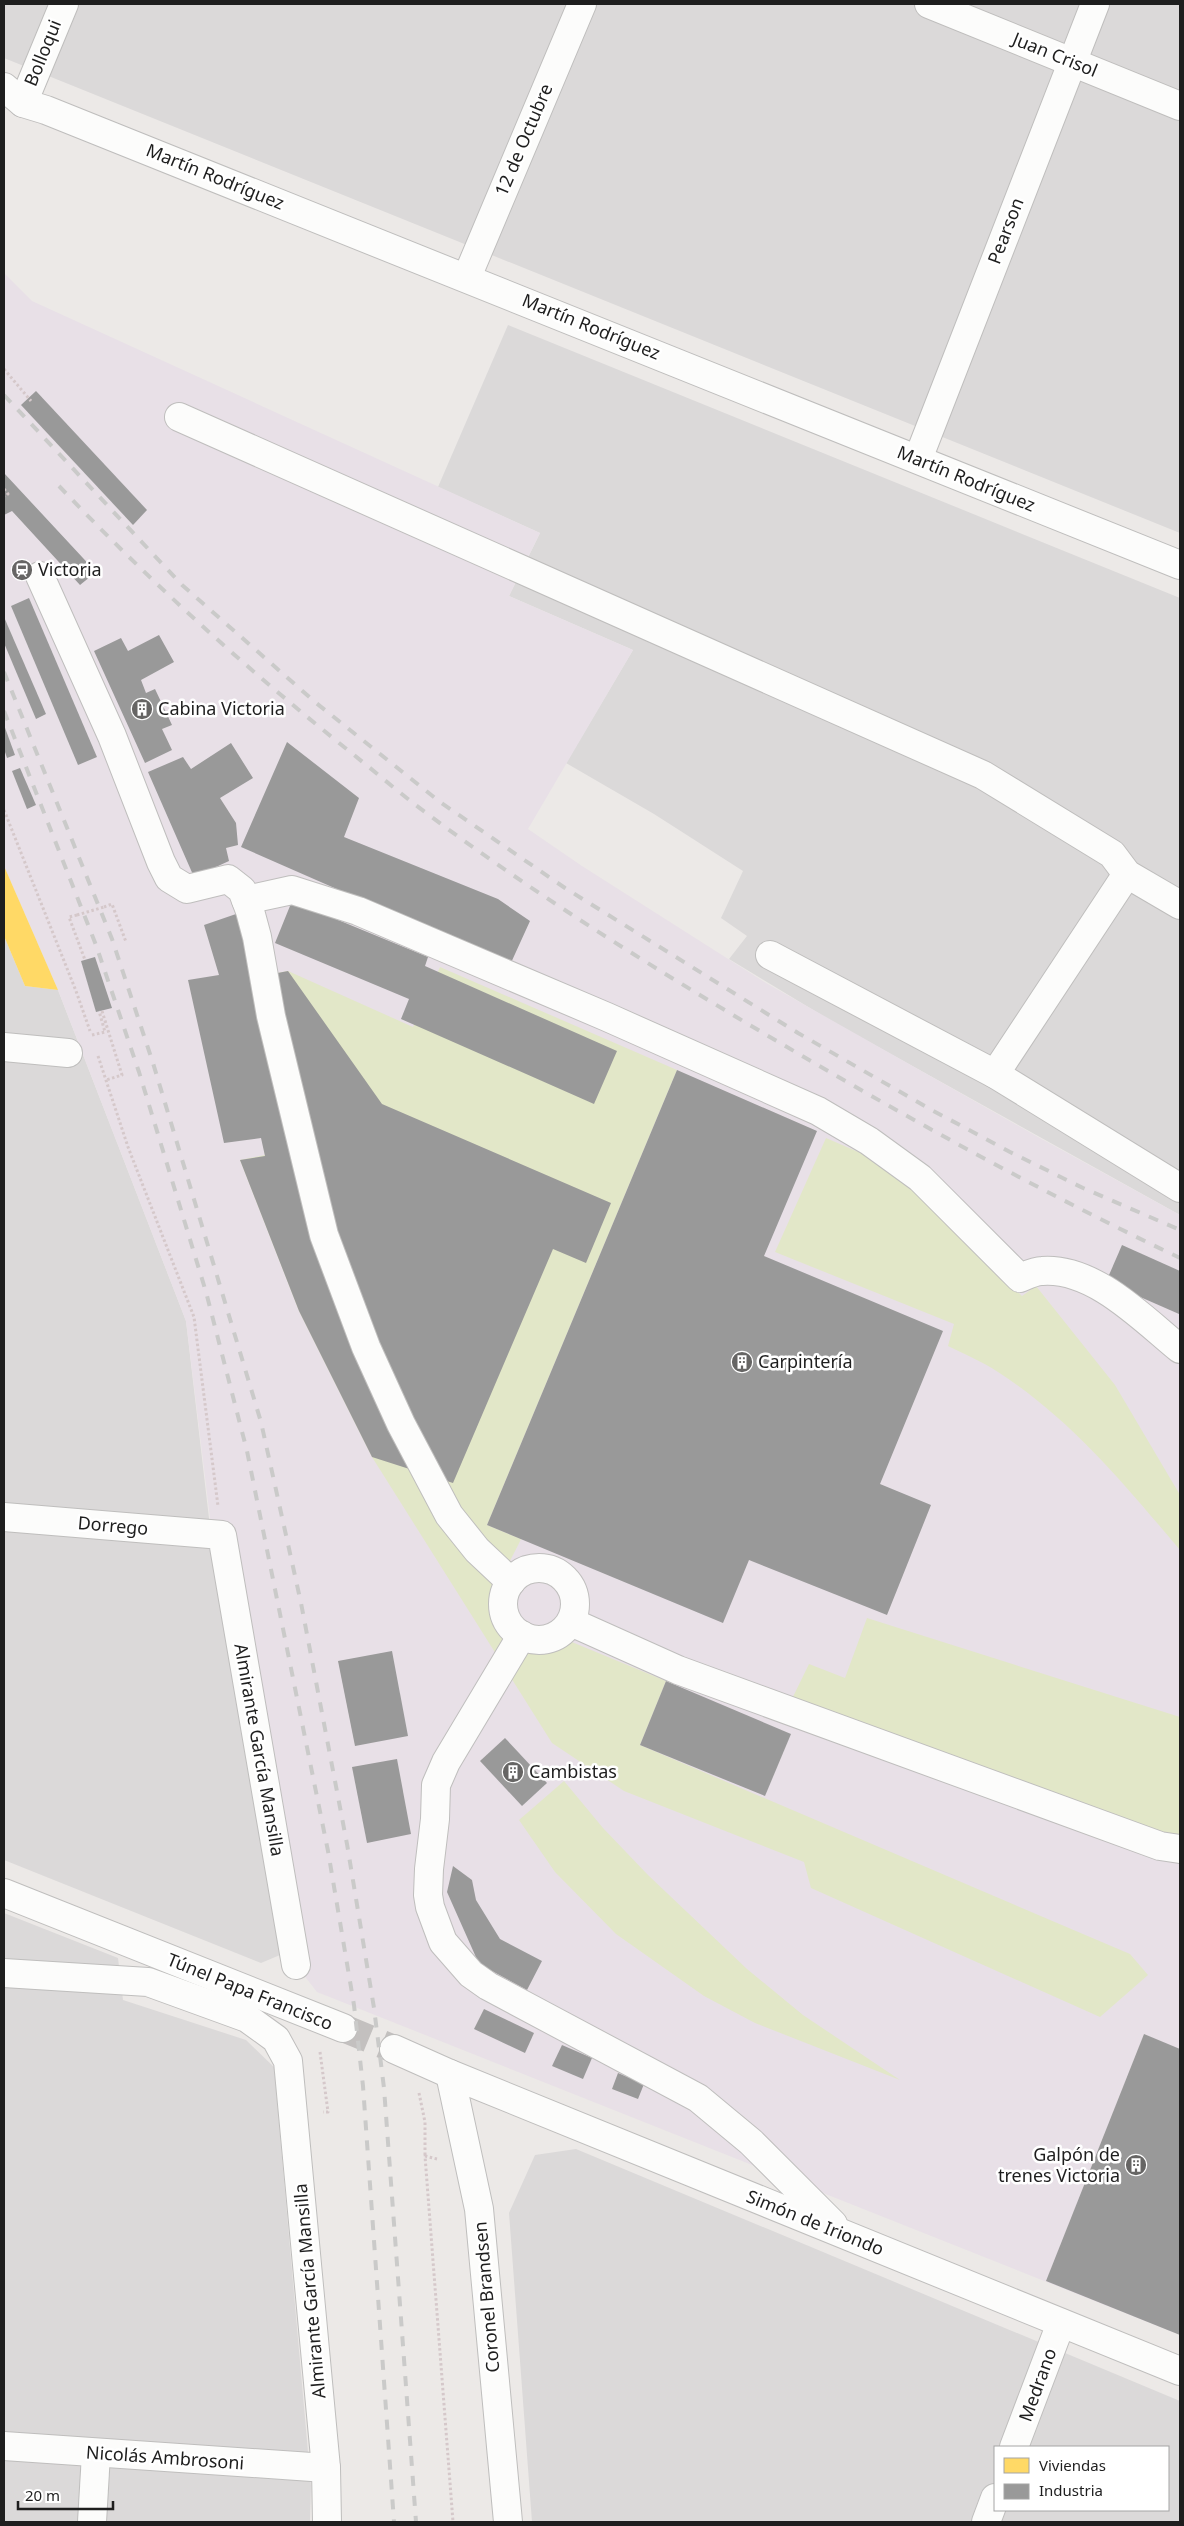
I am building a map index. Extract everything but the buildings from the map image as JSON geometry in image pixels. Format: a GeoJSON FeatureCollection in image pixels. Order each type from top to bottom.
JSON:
{"type":"FeatureCollection","features":[{"type":"Feature","properties":{"kind":"street","name":"Bolloqui"},"geometry":{"type":"LineString","coordinates":[[10,97],[64,4]]}},
{"type":"Feature","properties":{"kind":"street","name":"12 de Octubre"},"geometry":{"type":"LineString","coordinates":[[467,277],[582,4]]}},
{"type":"Feature","properties":{"kind":"street","name":"Juan Crisol"},"geometry":{"type":"LineString","coordinates":[[929,4],[1180,106]]}},
{"type":"Feature","properties":{"kind":"street","name":"Pearson"},"geometry":{"type":"LineString","coordinates":[[918,459],[1095,4]]}},
{"type":"Feature","properties":{"kind":"street","name":"Martín Rodríguez"},"geometry":{"type":"LineString","coordinates":[[10,97],[467,277],[1180,565]]}},
{"type":"Feature","properties":{"kind":"street"},"geometry":{"type":"LineString","coordinates":[[180,418],[983,775],[1112,854],[1127,874],[1180,905]]}},
{"type":"Feature","properties":{"kind":"street"},"geometry":{"type":"LineString","coordinates":[[40,576],[112,736],[169,878],[187,889],[228,879],[238,885],[246,900],[257,937],[271,1016],[324,1235],[366,1348],[402,1424],[449,1515],[477,1550],[511,1582]]}},
{"type":"Feature","properties":{"kind":"street"},"geometry":{"type":"LineString","coordinates":[[995,1074],[1127,874]]}},
{"type":"Feature","properties":{"kind":"street"},"geometry":{"type":"LineString","coordinates":[[246,900],[292,890],[358,911],[607,1017],[818,1112],[869,1141],[920,1178],[1020,1278],[1042,1271],[1079,1275],[1143,1316],[1180,1349]]}},
{"type":"Feature","properties":{"kind":"street"},"geometry":{"type":"LineString","coordinates":[[770,955],[995,1074],[1180,1188]]}},
{"type":"Feature","properties":{"kind":"street"},"geometry":{"type":"LineString","coordinates":[[4,1047],[68,1053]]}},
{"type":"Feature","properties":{"kind":"street","name":"Dorrego"},"geometry":{"type":"LineString","coordinates":[[4,1517],[222,1535]]}},
{"type":"Feature","properties":{"kind":"street","name":"Almirante García Mansilla"},"geometry":{"type":"LineString","coordinates":[[222,1535],[296,1965]]}},
{"type":"Feature","properties":{"kind":"street"},"geometry":{"type":"LineString","coordinates":[[530,1568],[554,1571],[564,1578],[575,1598],[575,1611],[571,1622],[554,1637],[538,1639],[522,1635],[512,1627],[506,1617],[505,1593],[511,1582],[530,1568]]}},
{"type":"Feature","properties":{"kind":"street"},"geometry":{"type":"LineString","coordinates":[[571,1622],[678,1670],[1134,1837],[1160,1846],[1180,1849]]}},
{"type":"Feature","properties":{"kind":"street"},"geometry":{"type":"LineString","coordinates":[[522,1635],[446,1762],[436,1785],[428,1895],[434,1921],[443,1942],[471,1974],[488,1986],[698,2098],[751,2142],[843,2234]]}},
{"type":"Feature","properties":{"kind":"street"},"geometry":{"type":"LineString","coordinates":[[4,1893],[158,1956],[148,1982],[4,1973]]}},
{"type":"Feature","properties":{"kind":"street","name":"Túnel Papa Francisco"},"geometry":{"type":"LineString","coordinates":[[158,1956],[343,2028]]}},
{"type":"Feature","properties":{"kind":"street","name":"Almirante García Mansilla"},"geometry":{"type":"LineString","coordinates":[[148,1982],[248,2018],[276,2039],[288,2061],[326,2468],[327,2522]]}},
{"type":"Feature","properties":{"kind":"street"},"geometry":{"type":"LineString","coordinates":[[394,2048],[450,2074]]}},
{"type":"Feature","properties":{"kind":"street","name":"Simón de Iriondo"},"geometry":{"type":"LineString","coordinates":[[450,2074],[1180,2371]]}},
{"type":"Feature","properties":{"kind":"street","name":"Coronel Brandsen"},"geometry":{"type":"LineString","coordinates":[[450,2074],[479,2209],[508,2522]]}},
{"type":"Feature","properties":{"kind":"street","name":"Medrano"},"geometry":{"type":"LineString","coordinates":[[1014,2446],[1061,2322]]}},
{"type":"Feature","properties":{"kind":"street","name":"Nicolás Ambrosoni"},"geometry":{"type":"LineString","coordinates":[[4,2446],[96,2454],[326,2468]]}},
{"type":"Feature","properties":{"kind":"street"},"geometry":{"type":"LineString","coordinates":[[92,2522],[96,2454]]}},
{"type":"Feature","properties":{"kind":"street"},"geometry":{"type":"LineString","coordinates":[[986,2522],[994,2501]]}},
{"type":"Feature","properties":{"kind":"path"},"geometry":{"type":"LineString","coordinates":[[4,369],[31,401]]}},
{"type":"Feature","properties":{"kind":"path"},"geometry":{"type":"LineString","coordinates":[[4,489],[8,494],[4,496]]}},
{"type":"Feature","properties":{"kind":"path"},"geometry":{"type":"LineString","coordinates":[[4,810],[76,990],[94,1042]]}},
{"type":"Feature","properties":{"kind":"path"},"geometry":{"type":"LineString","coordinates":[[85,960],[69,918],[112,904],[126,942]]}},
{"type":"Feature","properties":{"kind":"path"},"geometry":{"type":"LineString","coordinates":[[91,1036],[105,1032],[101,1011],[122,1076],[106,1080]]}},
{"type":"Feature","properties":{"kind":"path"},"geometry":{"type":"LineString","coordinates":[[96,1049],[128,1147],[194,1317],[222,1535]]}},
{"type":"Feature","properties":{"kind":"path"},"geometry":{"type":"LineString","coordinates":[[314,2110],[328,2112],[320,2047]]}},
{"type":"Feature","properties":{"kind":"path"},"geometry":{"type":"LineString","coordinates":[[414,2086],[420,2094],[425,2122],[425,2156],[453,2522]]}},
{"type":"Feature","properties":{"kind":"path"},"geometry":{"type":"LineString","coordinates":[[425,2156],[470,2167]]}},
{"type":"Feature","properties":{"kind":"shaded area"},"geometry":{"type":"Polygon","coordinates":[[[4,4],[1180,4],[1180,533],[4,58],[4,4]]]}},
{"type":"Feature","properties":{"kind":"shaded area"},"geometry":{"type":"Polygon","coordinates":[[[4,273],[32,301],[540,533],[509,596],[633,650],[528,829],[582,866],[766,983],[1180,1215],[1180,2335],[317,1992],[296,1965],[215,1559],[186,1321],[58,990],[4,866],[4,273]]]}},
{"type":"Feature","properties":{"kind":"shaded area"},"geometry":{"type":"Polygon","coordinates":[[[508,325],[1180,598],[1180,1215],[828,1019],[729,959],[747,936],[721,918],[743,871],[654,814],[566,763],[633,650],[509,596],[540,533],[438,487],[508,325]]]}},
{"type":"Feature","properties":{"kind":"shaded area"},"geometry":{"type":"Polygon","coordinates":[[[4,936],[25,986],[58,990],[186,1321],[212,1544],[280,1955],[261,1963],[4,1860],[4,936]]]}},
{"type":"Feature","properties":{"kind":"shaded area"},"geometry":{"type":"Polygon","coordinates":[[[4,1913],[118,1958],[123,2000],[246,2040],[274,2067],[311,2486],[310,2522],[4,2522],[4,1913]]]}},
{"type":"Feature","properties":{"kind":"shaded area"},"geometry":{"type":"Polygon","coordinates":[[[576,2149],[1180,2401],[1180,2522],[532,2522],[509,2213],[535,2155],[576,2149]]]}},
{"type":"Feature","properties":{"kind":"green space"},"geometry":{"type":"Polygon","coordinates":[[[440,967],[677,1070],[487,1525],[521,1539],[497,1590],[496,1607],[502,1627],[508,1635],[524,1646],[534,1649],[546,1649],[567,1640],[666,1681],[640,1745],[1130,1954],[1148,1975],[1100,2017],[811,1888],[804,1862],[624,1791],[552,1743],[372,1457],[299,1311],[240,1160],[265,1155],[233,981],[288,971],[413,1027],[440,967]]]}},
{"type":"Feature","properties":{"kind":"green space"},"geometry":{"type":"Polygon","coordinates":[[[826,1138],[863,1154],[913,1186],[1022,1296],[1036,1286],[1115,1385],[1180,1495],[1180,1550],[1096,1454],[1050,1410],[998,1372],[948,1346],[954,1324],[775,1252],[826,1138]]]}},
{"type":"Feature","properties":{"kind":"green space"},"geometry":{"type":"Polygon","coordinates":[[[867,1618],[1180,1717],[1180,1856],[787,1709],[809,1664],[845,1678],[867,1618]]]}},
{"type":"Feature","properties":{"kind":"green space"},"geometry":{"type":"Polygon","coordinates":[[[564,1781],[603,1828],[648,1875],[747,1969],[803,2015],[900,2080],[755,2023],[704,1996],[616,1934],[555,1872],[519,1820],[564,1781]]]}},
{"type":"Feature","properties":{"kind":"tunnel"},"geometry":{"type":"LineString","coordinates":[[343,2028],[394,2049]]}},
{"type":"Feature","properties":{"kind":"railway"},"geometry":{"type":"LineString","coordinates":[[4,395],[182,585],[315,702],[440,802],[565,888],[798,1033],[928,1108],[1010,1152],[1083,1188],[1180,1230]]}},
{"type":"Feature","properties":{"kind":"railway"},"geometry":{"type":"LineString","coordinates":[[59,486],[165,592],[239,659],[410,800],[520,880],[660,971],[850,1084],[1037,1187],[1180,1258]]}},
{"type":"Feature","properties":{"kind":"railway"},"geometry":{"type":"LineString","coordinates":[[4,672],[112,939],[153,1063],[261,1422],[301,1603],[347,1844],[374,2008],[384,2088],[416,2522]]}},
{"type":"Feature","properties":{"kind":"railway"},"geometry":{"type":"LineString","coordinates":[[4,711],[96,945],[139,1072],[206,1292],[247,1451],[328,1851],[354,2005],[363,2086],[394,2522]]}},
{"type":"Feature","properties":{"kind":"place","name":"Victoria"},"geometry":{"type":"Point","coordinates":[22,570]}},
{"type":"Feature","properties":{"kind":"place","name":"Cabina Victoria"},"geometry":{"type":"Point","coordinates":[142,709]}},
{"type":"Feature","properties":{"kind":"place","name":"Carpintería"},"geometry":{"type":"Point","coordinates":[742,1362]}},
{"type":"Feature","properties":{"kind":"place","name":"Cambistas"},"geometry":{"type":"Point","coordinates":[513,1772]}},
{"type":"Feature","properties":{"kind":"place","name":"Galpón de trenes Victoria"},"geometry":{"type":"Point","coordinates":[1136,2165]}}]}
